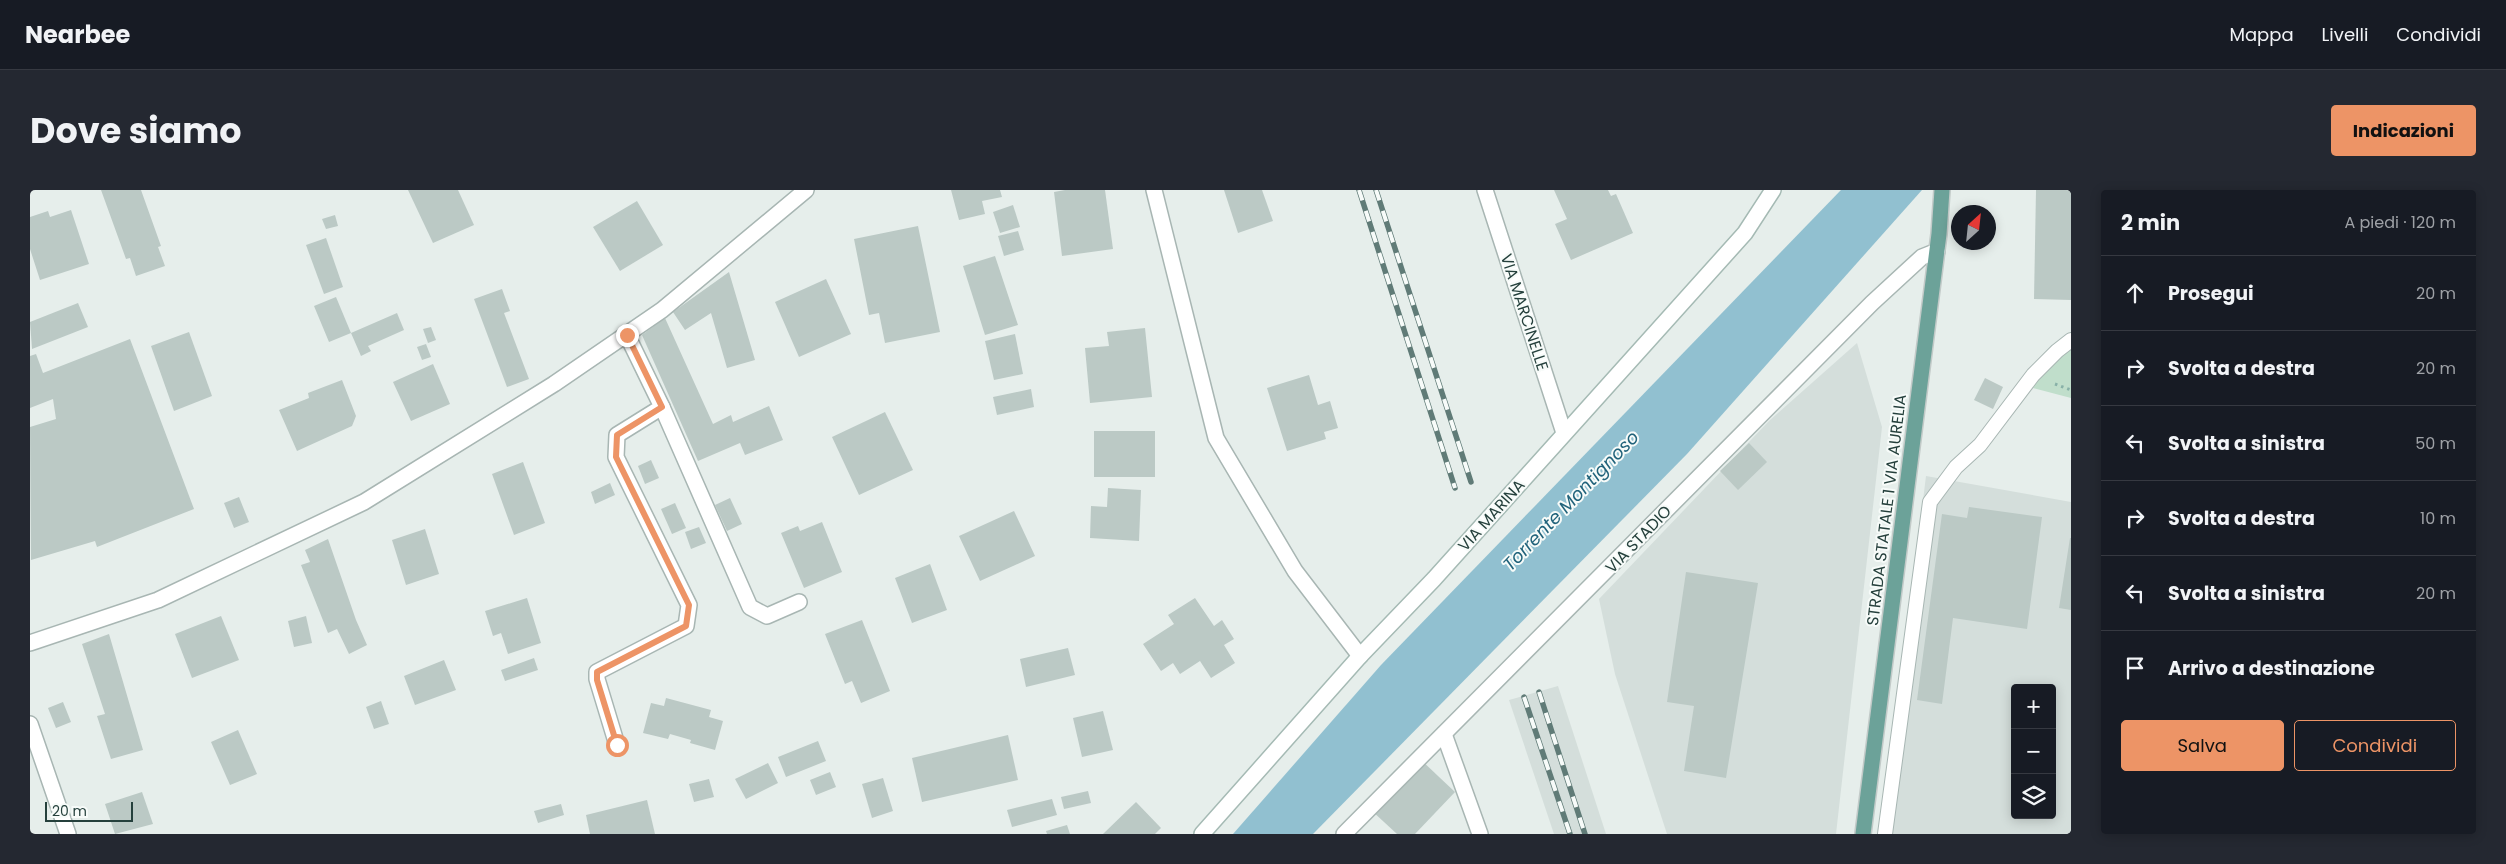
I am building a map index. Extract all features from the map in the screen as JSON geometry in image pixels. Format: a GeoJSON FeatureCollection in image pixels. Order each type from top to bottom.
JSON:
{"type":"FeatureCollection","features":[{"type":"Feature","properties":{"kind":"main road","name":"STRADA STATALE 1 VIA AURELIA"},"geometry":{"type":"LineString","coordinates":[[1863,834],[1937,252],[1942,190]]}},
{"type":"Feature","properties":{"kind":"street"},"geometry":{"type":"LineString","coordinates":[[30,642],[158,600],[364,502],[554,384],[627,335],[662,310],[806,190]]}},
{"type":"Feature","properties":{"kind":"street"},"geometry":{"type":"LineString","coordinates":[[1154,190],[1216,438],[1295,571],[1360,656]]}},
{"type":"Feature","properties":{"kind":"street","name":"VIA MARCINELLE"},"geometry":{"type":"LineString","coordinates":[[1485,190],[1564,433]]}},
{"type":"Feature","properties":{"kind":"street","name":"VIA MARINA"},"geometry":{"type":"LineString","coordinates":[[1202,834],[1360,656],[1434,579],[1745,233],[1773,190]]}},
{"type":"Feature","properties":{"kind":"street","name":"VIA STADIO"},"geometry":{"type":"LineString","coordinates":[[1344,834],[1872,303],[1922,257],[1937,252]]}},
{"type":"Feature","properties":{"kind":"street"},"geometry":{"type":"LineString","coordinates":[[627,335],[662,407],[750,607],[767,616],[799,602]]}},
{"type":"Feature","properties":{"kind":"street"},"geometry":{"type":"LineString","coordinates":[[617,745],[597,680],[597,672],[686,626],[689,605],[616,457],[617,435],[662,407]]}},
{"type":"Feature","properties":{"kind":"street"},"geometry":{"type":"LineString","coordinates":[[30,724],[68,834]]}},
{"type":"Feature","properties":{"kind":"street"},"geometry":{"type":"LineString","coordinates":[[1444,734],[1480,834]]}},
{"type":"Feature","properties":{"kind":"lane"},"geometry":{"type":"LineString","coordinates":[[1885,834],[1930,502],[1956,467],[1980,445],[2033,375],[2056,351],[2071,340]]}},
{"type":"Feature","properties":{"kind":"shaded area"},"geometry":{"type":"Polygon","coordinates":[[[1857,343],[1882,427],[1836,834],[1667,834],[1615,674],[1599,599],[1769,421],[1857,343]]]}},
{"type":"Feature","properties":{"kind":"shaded area"},"geometry":{"type":"Polygon","coordinates":[[[1926,476],[2071,502],[2071,834],[1882,834],[1926,476]]]}},
{"type":"Feature","properties":{"kind":"shaded area"},"geometry":{"type":"Polygon","coordinates":[[[1558,686],[1606,834],[1554,834],[1509,700],[1558,686]]]}},
{"type":"Feature","properties":{"kind":"green space"},"geometry":{"type":"Polygon","coordinates":[[[2071,340],[2071,398],[2025,386],[2071,340]]]}},
{"type":"Feature","properties":{"kind":"water","name":"Torrente Montignoso"},"geometry":{"type":"Polygon","coordinates":[[[1841,190],[1922,190],[1687,454],[1313,834],[1233,834],[1381,665],[1841,190]]]}},
{"type":"Feature","properties":{"kind":"building"},"geometry":{"type":"Polygon","coordinates":[[[101,190],[141,190],[161,246],[158,247],[165,266],[136,276],[130,258],[126,259],[101,190]]]}},
{"type":"Feature","properties":{"kind":"building"},"geometry":{"type":"Polygon","coordinates":[[[408,190],[458,190],[474,225],[433,243],[408,190]]]}},
{"type":"Feature","properties":{"kind":"building"},"geometry":{"type":"Polygon","coordinates":[[[951,190],[1000,190],[1002,197],[982,201],[985,214],[959,220],[951,190]]]}},
{"type":"Feature","properties":{"kind":"building"},"geometry":{"type":"Polygon","coordinates":[[[1065,190],[1105,190],[1113,249],[1062,256],[1054,192],[1065,190]]]}},
{"type":"Feature","properties":{"kind":"building"},"geometry":{"type":"Polygon","coordinates":[[[1224,190],[1262,190],[1273,221],[1238,233],[1224,190]]]}},
{"type":"Feature","properties":{"kind":"building"},"geometry":{"type":"Polygon","coordinates":[[[1554,190],[1608,190],[1611,196],[1616,194],[1633,233],[1571,260],[1555,224],[1567,219],[1554,190]]]}},
{"type":"Feature","properties":{"kind":"building"},"geometry":{"type":"Polygon","coordinates":[[[2036,190],[2071,190],[2071,300],[2034,299],[2036,190]]]}},
{"type":"Feature","properties":{"kind":"building"},"geometry":{"type":"Polygon","coordinates":[[[637,201],[663,245],[620,271],[593,227],[637,201]]]}},
{"type":"Feature","properties":{"kind":"building"},"geometry":{"type":"Polygon","coordinates":[[[1013,205],[1020,227],[1000,233],[993,212],[1013,205]]]}},
{"type":"Feature","properties":{"kind":"building"},"geometry":{"type":"Polygon","coordinates":[[[71,210],[89,264],[40,280],[30,249],[30,217],[48,211],[50,217],[71,210]]]}},
{"type":"Feature","properties":{"kind":"building"},"geometry":{"type":"Polygon","coordinates":[[[335,215],[338,226],[326,229],[322,219],[335,215]]]}},
{"type":"Feature","properties":{"kind":"building"},"geometry":{"type":"Polygon","coordinates":[[[918,226],[940,332],[885,343],[879,313],[869,315],[854,239],[918,226]]]}},
{"type":"Feature","properties":{"kind":"building"},"geometry":{"type":"Polygon","coordinates":[[[1018,231],[1024,250],[1004,256],[998,236],[1018,231]]]}},
{"type":"Feature","properties":{"kind":"building"},"geometry":{"type":"Polygon","coordinates":[[[326,238],[343,287],[324,294],[306,245],[326,238]]]}},
{"type":"Feature","properties":{"kind":"building"},"geometry":{"type":"Polygon","coordinates":[[[995,256],[1018,325],[985,335],[963,266],[995,256]]]}},
{"type":"Feature","properties":{"kind":"building"},"geometry":{"type":"Polygon","coordinates":[[[729,272],[755,360],[727,368],[711,313],[685,330],[673,312],[729,272]]]}},
{"type":"Feature","properties":{"kind":"building"},"geometry":{"type":"Polygon","coordinates":[[[826,279],[851,334],[799,357],[775,302],[826,279]]]}},
{"type":"Feature","properties":{"kind":"building"},"geometry":{"type":"Polygon","coordinates":[[[502,289],[510,311],[504,313],[529,379],[507,387],[474,299],[502,289]]]}},
{"type":"Feature","properties":{"kind":"building"},"geometry":{"type":"Polygon","coordinates":[[[336,297],[351,333],[329,342],[314,306],[336,297]]]}},
{"type":"Feature","properties":{"kind":"building"},"geometry":{"type":"Polygon","coordinates":[[[78,303],[88,327],[32,349],[30,322],[78,303]]]}},
{"type":"Feature","properties":{"kind":"building"},"geometry":{"type":"Polygon","coordinates":[[[397,313],[404,330],[368,346],[371,351],[361,356],[351,333],[397,313]]]}},
{"type":"Feature","properties":{"kind":"building"},"geometry":{"type":"Polygon","coordinates":[[[665,318],[713,424],[731,415],[733,422],[769,406],[783,440],[745,455],[740,443],[698,461],[642,335],[665,318]]]}},
{"type":"Feature","properties":{"kind":"building"},"geometry":{"type":"Polygon","coordinates":[[[431,327],[436,340],[428,343],[423,329],[431,327]]]}},
{"type":"Feature","properties":{"kind":"building"},"geometry":{"type":"Polygon","coordinates":[[[1145,328],[1152,397],[1090,403],[1085,348],[1109,346],[1107,332],[1145,328]]]}},
{"type":"Feature","properties":{"kind":"building"},"geometry":{"type":"Polygon","coordinates":[[[189,332],[212,396],[174,411],[151,346],[189,332]]]}},
{"type":"Feature","properties":{"kind":"building"},"geometry":{"type":"Polygon","coordinates":[[[1015,334],[1023,374],[994,380],[985,341],[1015,334]]]}},
{"type":"Feature","properties":{"kind":"building"},"geometry":{"type":"Polygon","coordinates":[[[130,339],[194,509],[97,547],[95,541],[31,560],[30,427],[56,419],[53,399],[30,408],[30,356],[36,354],[43,373],[130,339]]]}},
{"type":"Feature","properties":{"kind":"building"},"geometry":{"type":"Polygon","coordinates":[[[426,344],[431,357],[422,360],[417,347],[426,344]]]}},
{"type":"Feature","properties":{"kind":"building"},"geometry":{"type":"Polygon","coordinates":[[[433,364],[450,404],[411,421],[393,382],[433,364]]]}},
{"type":"Feature","properties":{"kind":"building"},"geometry":{"type":"Polygon","coordinates":[[[1309,375],[1318,405],[1330,401],[1338,428],[1324,432],[1326,439],[1287,451],[1267,388],[1309,375]]]}},
{"type":"Feature","properties":{"kind":"building"},"geometry":{"type":"Polygon","coordinates":[[[1985,378],[2003,387],[1993,409],[1974,400],[1985,378]]]}},
{"type":"Feature","properties":{"kind":"building"},"geometry":{"type":"Polygon","coordinates":[[[342,380],[356,416],[352,426],[297,451],[279,410],[309,398],[308,393],[342,380]]]}},
{"type":"Feature","properties":{"kind":"building"},"geometry":{"type":"Polygon","coordinates":[[[1031,389],[1034,407],[997,415],[993,397],[1031,389]]]}},
{"type":"Feature","properties":{"kind":"building"},"geometry":{"type":"Polygon","coordinates":[[[885,412],[913,470],[859,495],[832,437],[885,412]]]}},
{"type":"Feature","properties":{"kind":"building"},"geometry":{"type":"Polygon","coordinates":[[[1094,431],[1155,431],[1155,477],[1094,477],[1094,431]]]}},
{"type":"Feature","properties":{"kind":"building"},"geometry":{"type":"Polygon","coordinates":[[[1749,443],[1767,462],[1738,490],[1720,471],[1749,443]]]}},
{"type":"Feature","properties":{"kind":"building"},"geometry":{"type":"Polygon","coordinates":[[[651,460],[659,478],[645,484],[638,466],[651,460]]]}},
{"type":"Feature","properties":{"kind":"building"},"geometry":{"type":"Polygon","coordinates":[[[523,462],[545,523],[514,535],[492,474],[523,462]]]}},
{"type":"Feature","properties":{"kind":"building"},"geometry":{"type":"Polygon","coordinates":[[[610,483],[615,495],[595,504],[591,492],[610,483]]]}},
{"type":"Feature","properties":{"kind":"building"},"geometry":{"type":"Polygon","coordinates":[[[1108,488],[1141,490],[1139,541],[1090,538],[1091,506],[1107,507],[1108,488]]]}},
{"type":"Feature","properties":{"kind":"building"},"geometry":{"type":"Polygon","coordinates":[[[239,497],[249,522],[234,528],[224,503],[239,497]]]}},
{"type":"Feature","properties":{"kind":"building"},"geometry":{"type":"Polygon","coordinates":[[[730,498],[742,524],[727,531],[715,505],[730,498]]]}},
{"type":"Feature","properties":{"kind":"building"},"geometry":{"type":"Polygon","coordinates":[[[675,503],[686,528],[672,534],[661,509],[675,503]]]}},
{"type":"Feature","properties":{"kind":"building"},"geometry":{"type":"Polygon","coordinates":[[[1969,507],[2042,517],[2027,629],[1953,618],[1942,704],[1917,700],[1942,514],[1967,518],[1969,507]]]}},
{"type":"Feature","properties":{"kind":"building"},"geometry":{"type":"Polygon","coordinates":[[[1014,511],[1035,556],[980,581],[959,536],[1014,511]]]}},
{"type":"Feature","properties":{"kind":"building"},"geometry":{"type":"Polygon","coordinates":[[[822,522],[842,572],[804,588],[781,533],[798,526],[800,531],[822,522]]]}},
{"type":"Feature","properties":{"kind":"building"},"geometry":{"type":"Polygon","coordinates":[[[699,527],[706,543],[691,549],[685,532],[699,527]]]}},
{"type":"Feature","properties":{"kind":"building"},"geometry":{"type":"Polygon","coordinates":[[[425,529],[439,574],[406,585],[392,540],[425,529]]]}},
{"type":"Feature","properties":{"kind":"building"},"geometry":{"type":"Polygon","coordinates":[[[2071,538],[2071,610],[2059,608],[2071,538]]]}},
{"type":"Feature","properties":{"kind":"building"},"geometry":{"type":"Polygon","coordinates":[[[328,539],[356,620],[367,645],[349,654],[337,629],[328,633],[301,565],[310,562],[305,550],[328,539]]]}},
{"type":"Feature","properties":{"kind":"building"},"geometry":{"type":"Polygon","coordinates":[[[930,564],[947,610],[912,623],[895,578],[930,564]]]}},
{"type":"Feature","properties":{"kind":"building"},"geometry":{"type":"Polygon","coordinates":[[[1686,572],[1758,583],[1726,778],[1684,771],[1694,706],[1667,702],[1686,572]]]}},
{"type":"Feature","properties":{"kind":"building"},"geometry":{"type":"Polygon","coordinates":[[[527,598],[541,643],[508,654],[501,633],[493,636],[485,611],[527,598]]]}},
{"type":"Feature","properties":{"kind":"building"},"geometry":{"type":"Polygon","coordinates":[[[1195,598],[1214,626],[1222,620],[1234,639],[1224,645],[1235,663],[1211,678],[1200,661],[1180,674],[1173,663],[1161,671],[1143,644],[1174,624],[1168,615],[1195,598]]]}},
{"type":"Feature","properties":{"kind":"building"},"geometry":{"type":"Polygon","coordinates":[[[221,616],[239,660],[192,678],[175,634],[221,616]]]}},
{"type":"Feature","properties":{"kind":"building"},"geometry":{"type":"Polygon","coordinates":[[[306,616],[312,643],[294,647],[288,621],[306,616]]]}},
{"type":"Feature","properties":{"kind":"building"},"geometry":{"type":"Polygon","coordinates":[[[862,620],[890,691],[861,703],[852,681],[845,684],[825,634],[862,620]]]}},
{"type":"Feature","properties":{"kind":"building"},"geometry":{"type":"Polygon","coordinates":[[[109,634],[143,750],[111,759],[97,716],[105,714],[82,644],[109,634]]]}},
{"type":"Feature","properties":{"kind":"building"},"geometry":{"type":"Polygon","coordinates":[[[1068,648],[1075,675],[1026,687],[1020,659],[1068,648]]]}},
{"type":"Feature","properties":{"kind":"building"},"geometry":{"type":"Polygon","coordinates":[[[534,658],[538,670],[505,681],[501,670],[534,658]]]}},
{"type":"Feature","properties":{"kind":"building"},"geometry":{"type":"Polygon","coordinates":[[[444,660],[456,690],[415,705],[404,676],[444,660]]]}},
{"type":"Feature","properties":{"kind":"building"},"geometry":{"type":"Polygon","coordinates":[[[666,698],[711,710],[709,717],[723,721],[715,750],[690,743],[691,740],[670,734],[668,739],[643,733],[651,703],[664,706],[666,698]]]}},
{"type":"Feature","properties":{"kind":"building"},"geometry":{"type":"Polygon","coordinates":[[[381,701],[389,724],[374,729],[366,707],[381,701]]]}},
{"type":"Feature","properties":{"kind":"building"},"geometry":{"type":"Polygon","coordinates":[[[63,702],[71,722],[56,728],[48,708],[63,702]]]}},
{"type":"Feature","properties":{"kind":"building"},"geometry":{"type":"Polygon","coordinates":[[[1103,711],[1113,750],[1082,757],[1073,718],[1103,711]]]}},
{"type":"Feature","properties":{"kind":"building"},"geometry":{"type":"Polygon","coordinates":[[[238,730],[257,774],[230,785],[211,742],[238,730]]]}},
{"type":"Feature","properties":{"kind":"building"},"geometry":{"type":"Polygon","coordinates":[[[1008,735],[1018,780],[922,802],[912,758],[1008,735]]]}},
{"type":"Feature","properties":{"kind":"building"},"geometry":{"type":"Polygon","coordinates":[[[818,741],[826,761],[786,777],[778,757],[818,741]]]}},
{"type":"Feature","properties":{"kind":"building"},"geometry":{"type":"Polygon","coordinates":[[[1420,759],[1455,792],[1415,834],[1397,834],[1371,810],[1420,759]]]}},
{"type":"Feature","properties":{"kind":"building"},"geometry":{"type":"Polygon","coordinates":[[[768,763],[778,783],[746,799],[735,779],[768,763]]]}},
{"type":"Feature","properties":{"kind":"building"},"geometry":{"type":"Polygon","coordinates":[[[830,772],[836,787],[816,795],[810,780],[830,772]]]}},
{"type":"Feature","properties":{"kind":"building"},"geometry":{"type":"Polygon","coordinates":[[[883,778],[893,811],[872,818],[862,784],[883,778]]]}},
{"type":"Feature","properties":{"kind":"building"},"geometry":{"type":"Polygon","coordinates":[[[709,779],[714,797],[694,802],[689,784],[709,779]]]}},
{"type":"Feature","properties":{"kind":"building"},"geometry":{"type":"Polygon","coordinates":[[[1088,791],[1091,803],[1064,809],[1061,797],[1088,791]]]}},
{"type":"Feature","properties":{"kind":"building"},"geometry":{"type":"Polygon","coordinates":[[[142,792],[153,824],[115,834],[105,804],[142,792]]]}},
{"type":"Feature","properties":{"kind":"building"},"geometry":{"type":"Polygon","coordinates":[[[1052,799],[1057,815],[1012,827],[1007,810],[1052,799]]]}},
{"type":"Feature","properties":{"kind":"building"},"geometry":{"type":"Polygon","coordinates":[[[647,800],[655,834],[590,834],[586,815],[647,800]]]}},
{"type":"Feature","properties":{"kind":"building"},"geometry":{"type":"Polygon","coordinates":[[[1136,802],[1161,828],[1155,834],[1103,834],[1136,802]]]}},
{"type":"Feature","properties":{"kind":"building"},"geometry":{"type":"Polygon","coordinates":[[[561,804],[564,815],[538,823],[534,811],[561,804]]]}},
{"type":"Feature","properties":{"kind":"building"},"geometry":{"type":"Polygon","coordinates":[[[1067,825],[1070,834],[1047,834],[1046,831],[1067,825]]]}},
{"type":"Feature","properties":{"kind":"railway"},"geometry":{"type":"LineString","coordinates":[[1359,190],[1455,488]]}},
{"type":"Feature","properties":{"kind":"railway"},"geometry":{"type":"LineString","coordinates":[[1376,190],[1471,482]]}},
{"type":"Feature","properties":{"kind":"railway"},"geometry":{"type":"LineString","coordinates":[[1539,692],[1585,834]]}},
{"type":"Feature","properties":{"kind":"railway"},"geometry":{"type":"LineString","coordinates":[[1524,697],[1570,834]]}},
{"type":"Feature","properties":{"kind":"route"},"geometry":{"type":"LineString","coordinates":[[617,745],[597,680],[597,672],[686,626],[689,605],[616,457],[617,435],[662,407],[627,335]]}}]}
